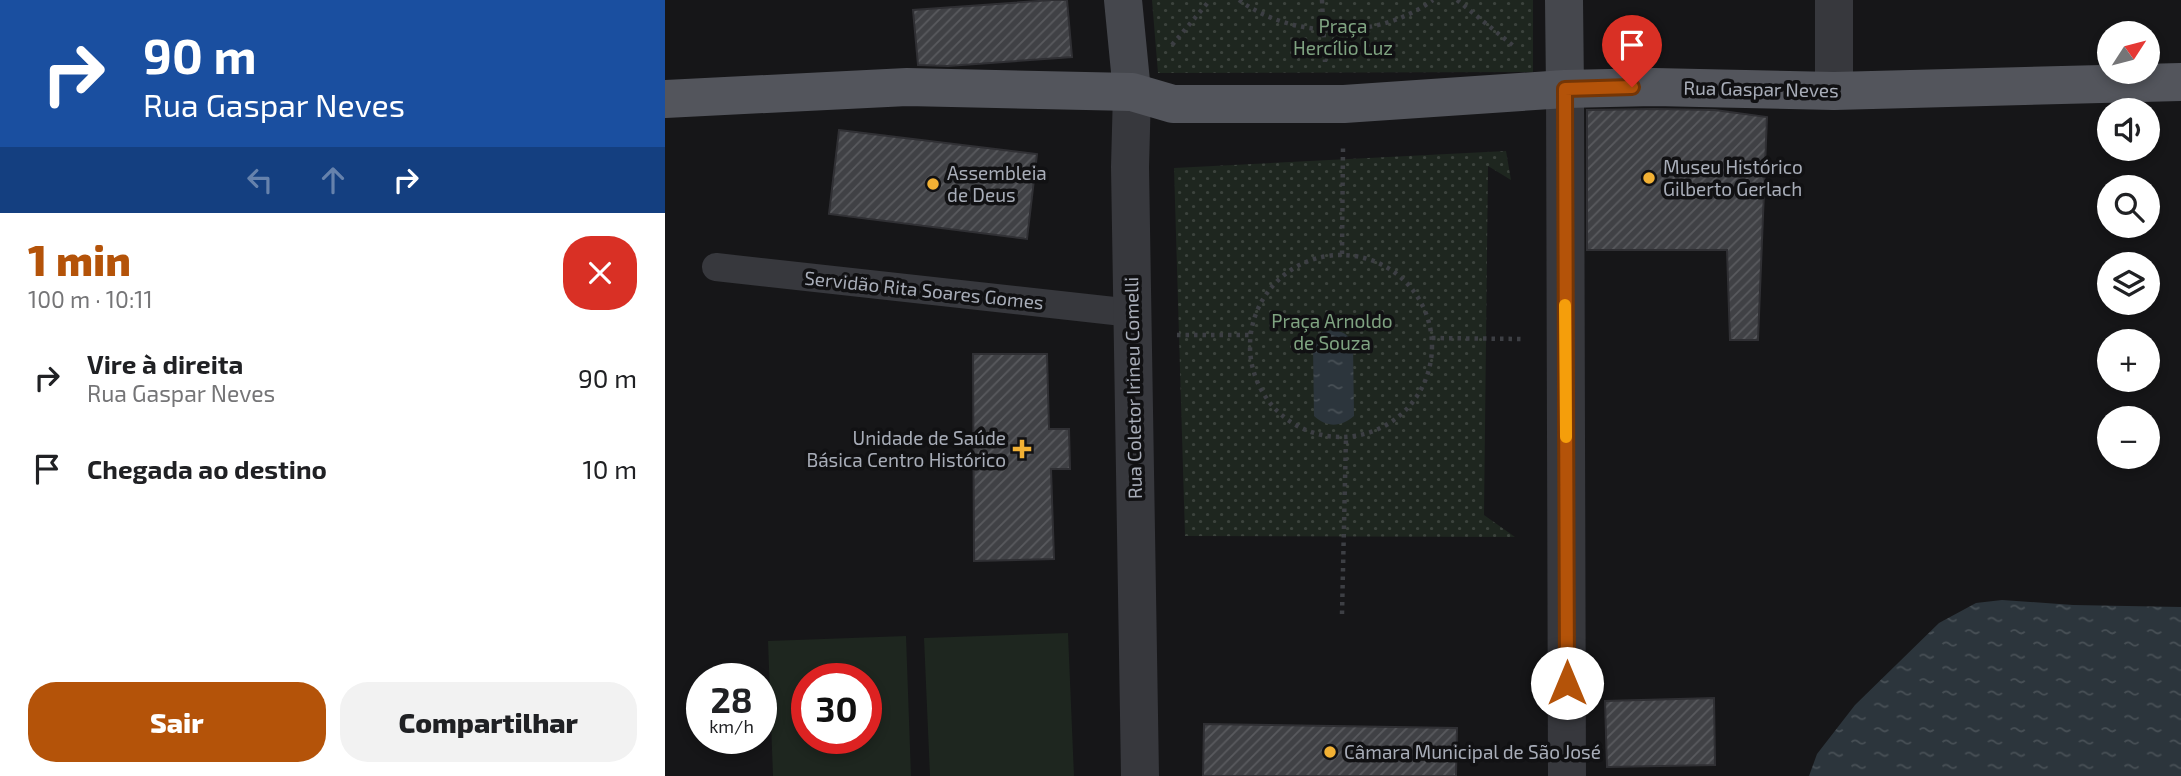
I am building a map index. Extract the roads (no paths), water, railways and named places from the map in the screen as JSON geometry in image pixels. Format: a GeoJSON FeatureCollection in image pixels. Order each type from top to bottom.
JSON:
{"type":"FeatureCollection","features":[{"type":"Feature","properties":{"kind":"main road","name":"Rua Coletor Irineu Comelli"},"geometry":{"type":"LineString","coordinates":[[1123,0],[1132,92]]}},
{"type":"Feature","properties":{"kind":"main road"},"geometry":{"type":"LineString","coordinates":[[1564,0],[1565,89]]}},
{"type":"Feature","properties":{"kind":"main road","name":"Rua Gaspar Neves"},"geometry":{"type":"LineString","coordinates":[[665,99],[907,87],[1132,92],[1173,104],[1336,103],[1565,89],[1654,87],[1834,91],[2181,82]]}},
{"type":"Feature","properties":{"kind":"street"},"geometry":{"type":"LineString","coordinates":[[1834,0],[1834,91]]}},
{"type":"Feature","properties":{"kind":"street"},"geometry":{"type":"LineString","coordinates":[[1565,89],[1567,776]]}},
{"type":"Feature","properties":{"kind":"street","name":"Rua Coletor Irineu Comelli"},"geometry":{"type":"LineString","coordinates":[[1132,92],[1130,167],[1140,776]]}},
{"type":"Feature","properties":{"kind":"lane","name":"Servidão Rita Soares Gomes"},"geometry":{"type":"LineString","coordinates":[[716,267],[1132,324]]}},
{"type":"Feature","properties":{"kind":"water"},"geometry":{"type":"Polygon","coordinates":[[[1332,330],[1345,334],[1353,345],[1354,416],[1334,425],[1324,423],[1314,416],[1313,345],[1322,332],[1332,330]]]}},
{"type":"Feature","properties":{"kind":"water"},"geometry":{"type":"Polygon","coordinates":[[[2002,600],[2073,605],[2181,607],[2181,776],[1809,776],[1817,754],[1855,705],[1939,623],[1976,603],[2002,600]]]}},
{"type":"Feature","properties":{"kind":"place","name":"Museu Histórico Gilberto Gerlach"},"geometry":{"type":"Point","coordinates":[1649,178]}},
{"type":"Feature","properties":{"kind":"place","name":"Assembleia de Deus"},"geometry":{"type":"Point","coordinates":[933,184]}},
{"type":"Feature","properties":{"kind":"place","name":"Unidade de Saúde Básica Centro Histórico"},"geometry":{"type":"Point","coordinates":[1022,449]}},
{"type":"Feature","properties":{"kind":"place","name":"Câmara Municipal de São José"},"geometry":{"type":"Point","coordinates":[1330,752]}},
{"type":"Feature","properties":{"kind":"park label","name":"Praça Hercílio Luz"},"geometry":{"type":"Point","coordinates":[1343,37]}},
{"type":"Feature","properties":{"kind":"park label","name":"Praça Arnoldo de Souza"},"geometry":{"type":"Point","coordinates":[1332,332]}}]}
